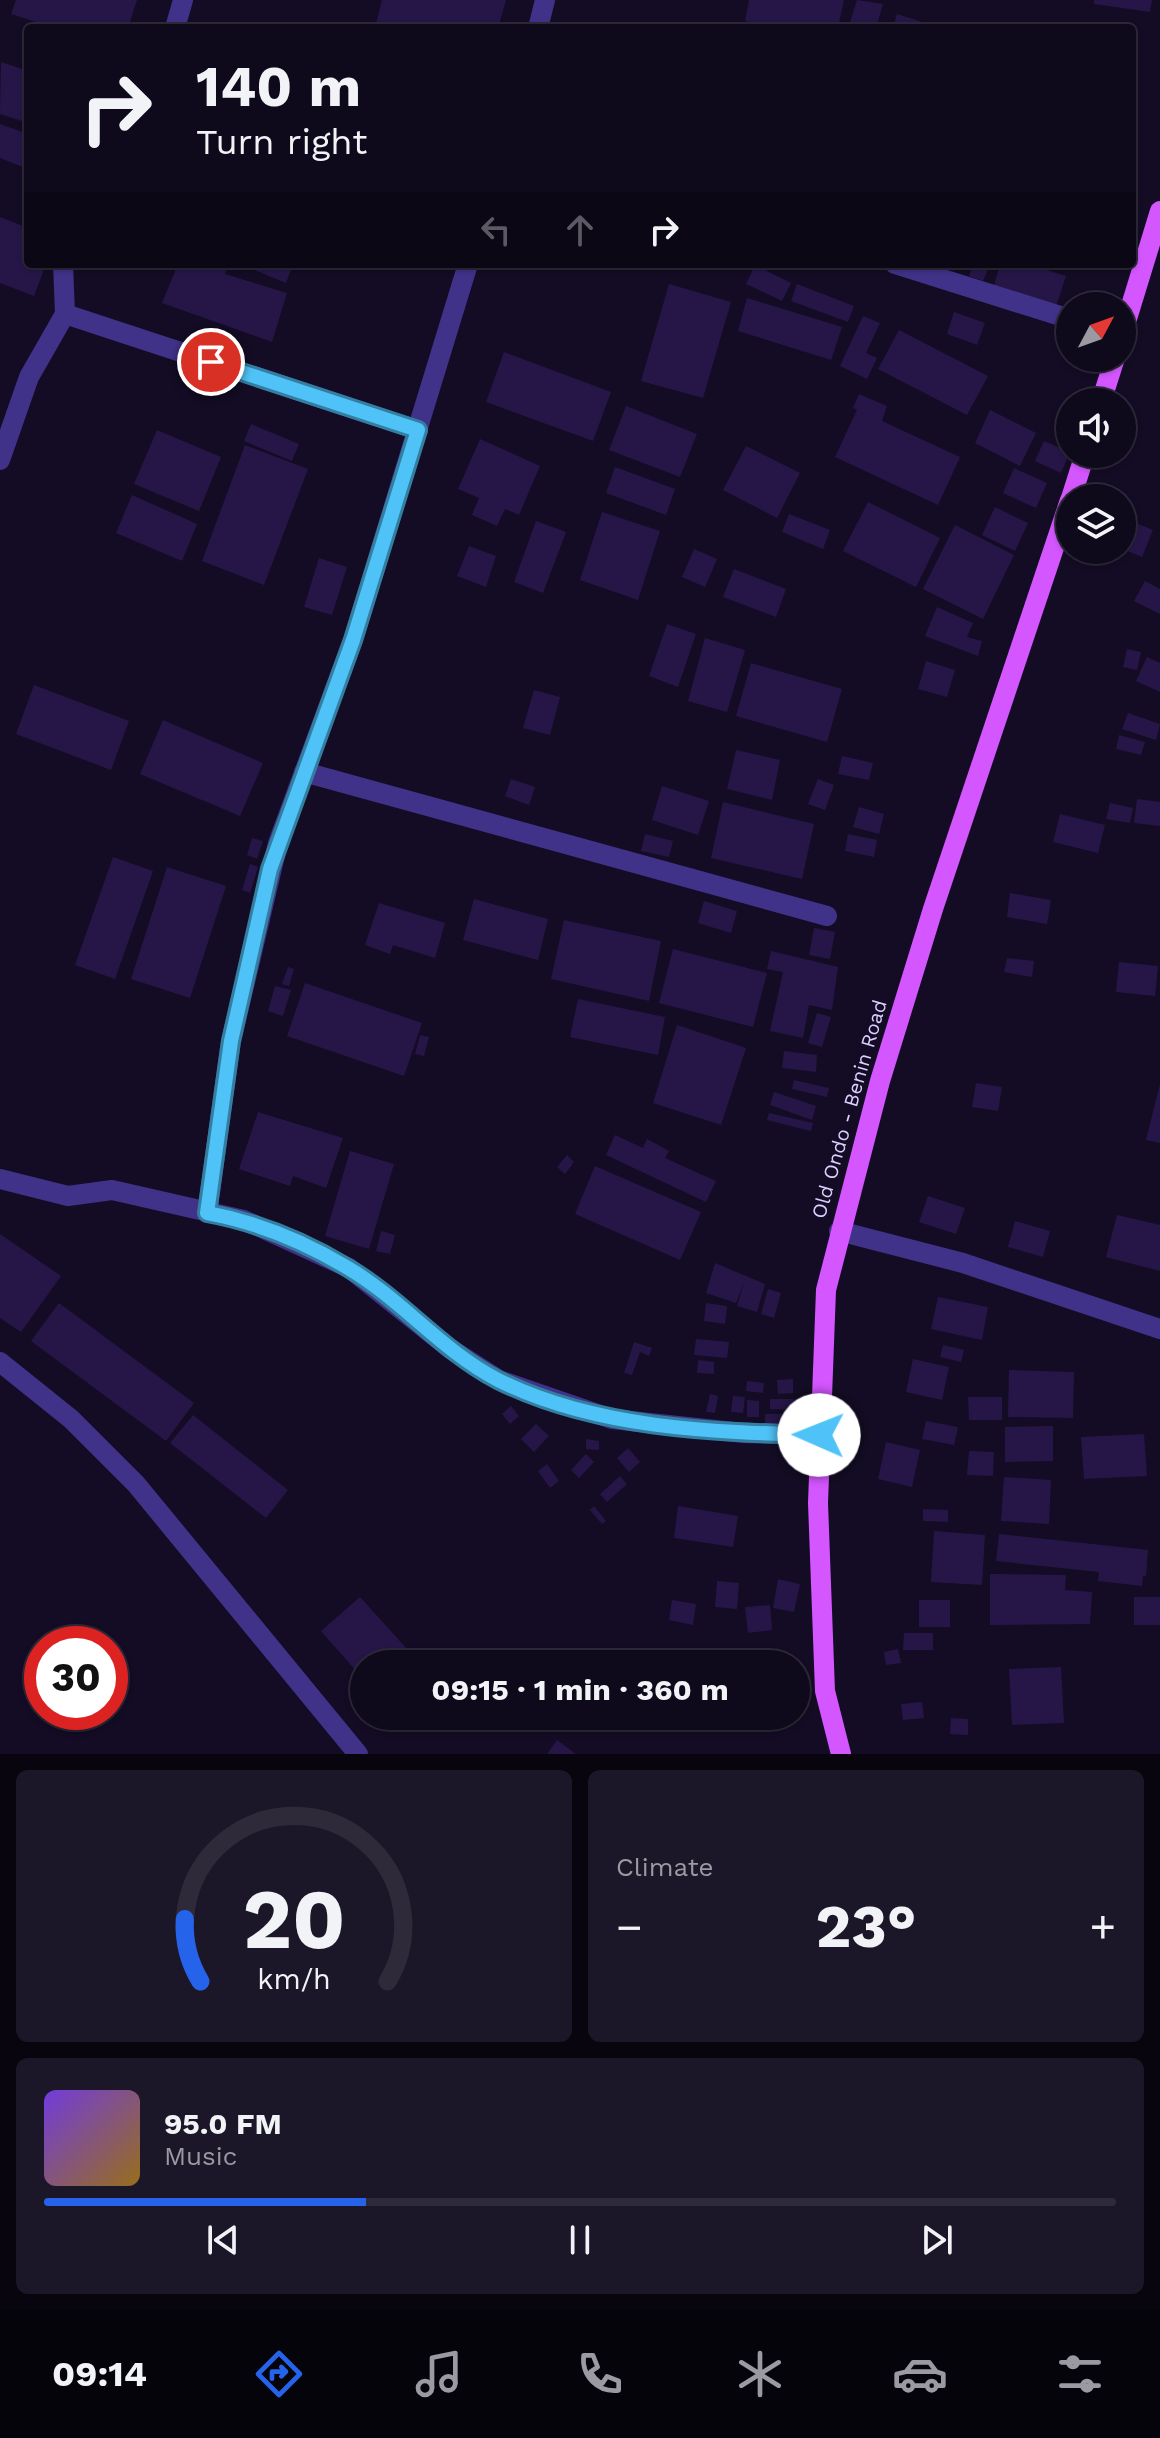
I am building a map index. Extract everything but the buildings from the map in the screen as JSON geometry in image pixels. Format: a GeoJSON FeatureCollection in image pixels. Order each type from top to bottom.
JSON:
{"type":"FeatureCollection","features":[{"type":"Feature","properties":{"kind":"main road"},"geometry":{"type":"LineString","coordinates":[[1135,292],[1160,211]]}},
{"type":"Feature","properties":{"kind":"main road","name":"Old Ondo - Benin Road"},"geometry":{"type":"LineString","coordinates":[[841,1754],[825,1691],[818,1503],[826,1290],[839,1231],[929,923],[1056,541]]}},
{"type":"Feature","properties":{"kind":"street"},"geometry":{"type":"LineString","coordinates":[[176,24],[183,0]]}},
{"type":"Feature","properties":{"kind":"street"},"geometry":{"type":"LineString","coordinates":[[539,24],[545,0]]}},
{"type":"Feature","properties":{"kind":"street"},"geometry":{"type":"LineString","coordinates":[[0,460],[29,377],[65,314],[63,268]]}},
{"type":"Feature","properties":{"kind":"street"},"geometry":{"type":"LineString","coordinates":[[207,1213],[231,1041],[256,921],[278,843],[353,640],[467,268]]}},
{"type":"Feature","properties":{"kind":"street"},"geometry":{"type":"LineString","coordinates":[[908,268],[1056,315]]}},
{"type":"Feature","properties":{"kind":"street"},"geometry":{"type":"LineString","coordinates":[[65,314],[418,430]]}},
{"type":"Feature","properties":{"kind":"street"},"geometry":{"type":"LineString","coordinates":[[304,772],[827,916]]}},
{"type":"Feature","properties":{"kind":"street"},"geometry":{"type":"LineString","coordinates":[[0,1179],[68,1196],[112,1190],[244,1220],[349,1268],[449,1348],[499,1380],[612,1419],[744,1433],[819,1435]]}},
{"type":"Feature","properties":{"kind":"street"},"geometry":{"type":"LineString","coordinates":[[839,1231],[963,1263],[1160,1329]]}},
{"type":"Feature","properties":{"kind":"street"},"geometry":{"type":"LineString","coordinates":[[0,1362],[71,1419],[136,1484],[358,1754]]}},
{"type":"Feature","properties":{"kind":"route"},"geometry":{"type":"LineString","coordinates":[[211,362],[418,430],[353,640],[270,869],[231,1041],[207,1213],[244,1220],[349,1268],[449,1348],[499,1380],[549,1399],[612,1419],[744,1433],[819,1435]]}}]}
